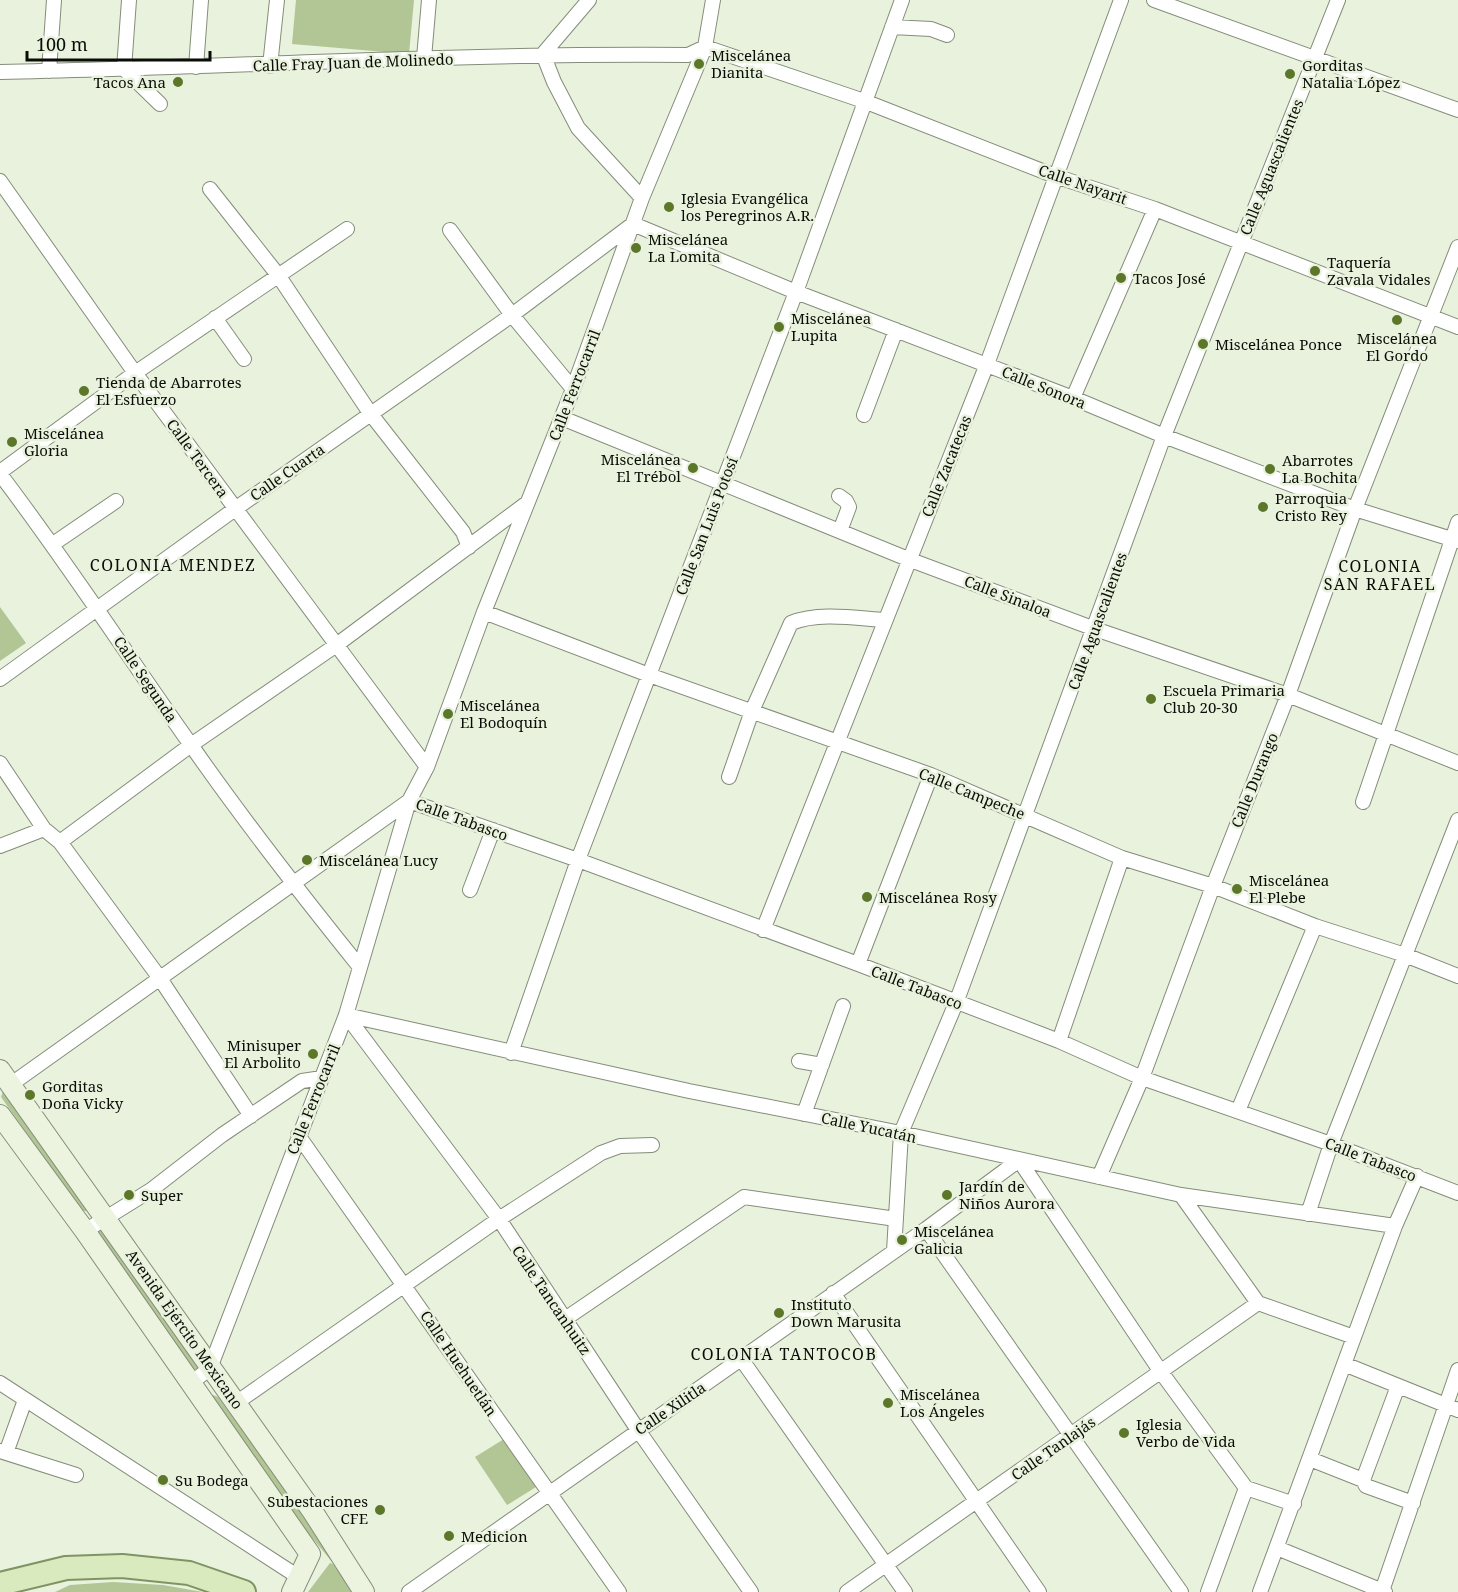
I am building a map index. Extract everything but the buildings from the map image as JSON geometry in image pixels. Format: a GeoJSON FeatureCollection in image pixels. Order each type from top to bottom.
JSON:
{"type":"FeatureCollection","features":[{"type":"Feature","properties":{"kind":"main road","name":"Avenida Ejército Mexicano"},"geometry":{"type":"LineString","coordinates":[[5,1077],[107,1217],[210,1368],[313,1512],[364,1592]]}},
{"type":"Feature","properties":{"kind":"main road","name":"Avenida Ejército Mexicano"},"geometry":{"type":"LineString","coordinates":[[0,1115],[85,1231],[310,1554],[296,1585]]}},
{"type":"Feature","properties":{"kind":"main road"},"geometry":{"type":"LineString","coordinates":[[0,1584],[66,1568],[122,1566],[189,1573],[244,1592]]}},
{"type":"Feature","properties":{"kind":"street"},"geometry":{"type":"LineString","coordinates":[[49,71],[54,0]]}},
{"type":"Feature","properties":{"kind":"street"},"geometry":{"type":"LineString","coordinates":[[129,0],[124,69],[160,104]]}},
{"type":"Feature","properties":{"kind":"street"},"geometry":{"type":"LineString","coordinates":[[196,67],[201,0]]}},
{"type":"Feature","properties":{"kind":"street"},"geometry":{"type":"LineString","coordinates":[[270,66],[277,0]]}},
{"type":"Feature","properties":{"kind":"street"},"geometry":{"type":"LineString","coordinates":[[424,58],[429,0]]}},
{"type":"Feature","properties":{"kind":"street"},"geometry":{"type":"LineString","coordinates":[[589,0],[543,54],[554,82],[578,128],[642,198]]}},
{"type":"Feature","properties":{"kind":"street","name":"Calle Ferrocarril"},"geometry":{"type":"LineString","coordinates":[[427,767],[484,612],[573,389],[642,198],[705,47],[713,0]]}},
{"type":"Feature","properties":{"kind":"street","name":"Calle San Luis Potosí"},"geometry":{"type":"LineString","coordinates":[[511,1053],[578,860],[796,292],[902,0]]}},
{"type":"Feature","properties":{"kind":"street","name":"Calle Zacatecas"},"geometry":{"type":"LineString","coordinates":[[763,930],[987,364],[1121,0]]}},
{"type":"Feature","properties":{"kind":"street"},"geometry":{"type":"LineString","coordinates":[[1154,0],[1315,56],[1458,110]]}},
{"type":"Feature","properties":{"kind":"street","name":"Calle Aguascalientes"},"geometry":{"type":"LineString","coordinates":[[894,1251],[902,1133],[957,1003],[1164,436],[1338,0]]}},
{"type":"Feature","properties":{"kind":"street"},"geometry":{"type":"LineString","coordinates":[[892,27],[932,29],[947,35]]}},
{"type":"Feature","properties":{"kind":"street","name":"Calle Fray Juan de Molinedo"},"geometry":{"type":"LineString","coordinates":[[0,72],[270,66],[543,54],[688,55],[705,47]]}},
{"type":"Feature","properties":{"kind":"street","name":"Calle Nayarit"},"geometry":{"type":"LineString","coordinates":[[705,47],[864,101],[1055,176],[1155,209],[1431,319],[1458,327]]}},
{"type":"Feature","properties":{"kind":"street","name":"Calle Tercera"},"geometry":{"type":"LineString","coordinates":[[0,181],[135,373],[335,646],[427,767]]}},
{"type":"Feature","properties":{"kind":"street"},"geometry":{"type":"LineString","coordinates":[[210,189],[278,275],[370,413],[463,532],[469,547]]}},
{"type":"Feature","properties":{"kind":"street"},"geometry":{"type":"LineString","coordinates":[[1073,398],[1155,209]]}},
{"type":"Feature","properties":{"kind":"street","name":"Calle Sonora"},"geometry":{"type":"LineString","coordinates":[[633,224],[796,292],[987,364],[1164,436],[1354,509],[1455,540]]}},
{"type":"Feature","properties":{"kind":"street","name":"Calle Cuarta"},"geometry":{"type":"LineString","coordinates":[[0,679],[370,413],[512,315],[633,224]]}},
{"type":"Feature","properties":{"kind":"street"},"geometry":{"type":"LineString","coordinates":[[0,473],[135,373],[347,229]]}},
{"type":"Feature","properties":{"kind":"street"},"geometry":{"type":"LineString","coordinates":[[450,230],[512,315],[573,389]]}},
{"type":"Feature","properties":{"kind":"street","name":"Calle Durango"},"geometry":{"type":"LineString","coordinates":[[1099,1177],[1142,1078],[1213,886],[1288,695],[1354,509],[1458,248]]}},
{"type":"Feature","properties":{"kind":"street"},"geometry":{"type":"LineString","coordinates":[[215,318],[244,359]]}},
{"type":"Feature","properties":{"kind":"street"},"geometry":{"type":"LineString","coordinates":[[864,415],[896,330]]}},
{"type":"Feature","properties":{"kind":"street","name":"Calle Sinaloa"},"geometry":{"type":"LineString","coordinates":[[562,418],[908,559],[1095,629],[1288,695],[1458,763]]}},
{"type":"Feature","properties":{"kind":"street","name":"Calle Segunda"},"geometry":{"type":"LineString","coordinates":[[0,473],[53,544],[191,746],[293,883],[359,966]]}},
{"type":"Feature","properties":{"kind":"street"},"geometry":{"type":"LineString","coordinates":[[839,496],[846,501],[849,507],[840,531]]}},
{"type":"Feature","properties":{"kind":"street"},"geometry":{"type":"LineString","coordinates":[[53,544],[116,501]]}},
{"type":"Feature","properties":{"kind":"street"},"geometry":{"type":"LineString","coordinates":[[60,842],[191,746],[335,646],[527,503]]}},
{"type":"Feature","properties":{"kind":"street"},"geometry":{"type":"LineString","coordinates":[[1363,802],[1384,734],[1455,540],[1458,522]]}},
{"type":"Feature","properties":{"kind":"street","name":"Calle Campeche"},"geometry":{"type":"LineString","coordinates":[[484,612],[649,675],[931,775],[1026,814],[1122,858],[1213,886],[1315,927],[1405,955],[1458,976]]}},
{"type":"Feature","properties":{"kind":"street"},"geometry":{"type":"LineString","coordinates":[[729,777],[752,711],[791,623],[815,618],[884,620]]}},
{"type":"Feature","properties":{"kind":"street"},"geometry":{"type":"LineString","coordinates":[[0,763],[44,830],[60,842],[159,976],[251,1116]]}},
{"type":"Feature","properties":{"kind":"street","name":"Calle Tabasco"},"geometry":{"type":"LineString","coordinates":[[427,767],[409,801],[578,860],[858,964],[1059,1041],[1142,1078],[1331,1144],[1458,1193]]}},
{"type":"Feature","properties":{"kind":"street"},"geometry":{"type":"LineString","coordinates":[[858,964],[931,775]]}},
{"type":"Feature","properties":{"kind":"street"},"geometry":{"type":"LineString","coordinates":[[5,1077],[159,976],[409,801]]}},
{"type":"Feature","properties":{"kind":"street","name":"Calle Ferrocarril"},"geometry":{"type":"LineString","coordinates":[[210,1368],[346,1015],[409,801]]}},
{"type":"Feature","properties":{"kind":"street"},"geometry":{"type":"LineString","coordinates":[[1308,1214],[1331,1144],[1458,820]]}},
{"type":"Feature","properties":{"kind":"street"},"geometry":{"type":"LineString","coordinates":[[0,846],[44,830]]}},
{"type":"Feature","properties":{"kind":"street"},"geometry":{"type":"LineString","coordinates":[[470,891],[493,831]]}},
{"type":"Feature","properties":{"kind":"street"},"geometry":{"type":"LineString","coordinates":[[1059,1041],[1122,858]]}},
{"type":"Feature","properties":{"kind":"street"},"geometry":{"type":"LineString","coordinates":[[1238,1111],[1315,927]]}},
{"type":"Feature","properties":{"kind":"street"},"geometry":{"type":"LineString","coordinates":[[804,1114],[843,1006]]}},
{"type":"Feature","properties":{"kind":"street","name":"Calle Yucatán"},"geometry":{"type":"LineString","coordinates":[[346,1015],[511,1053],[902,1133],[1181,1195],[1395,1226]]}},
{"type":"Feature","properties":{"kind":"street","name":"Calle Tancanhuitz"},"geometry":{"type":"LineString","coordinates":[[346,1015],[498,1219],[638,1430],[751,1592]]}},
{"type":"Feature","properties":{"kind":"street"},"geometry":{"type":"LineString","coordinates":[[799,1060],[822,1065]]}},
{"type":"Feature","properties":{"kind":"street"},"geometry":{"type":"LineString","coordinates":[[85,1231],[151,1190],[302,1081],[322,1078]]}},
{"type":"Feature","properties":{"kind":"street","name":"Calle Huehuetlán"},"geometry":{"type":"LineString","coordinates":[[298,1135],[406,1285],[548,1493],[619,1592]]}},
{"type":"Feature","properties":{"kind":"street"},"geometry":{"type":"LineString","coordinates":[[236,1403],[498,1219],[601,1153],[620,1146],[652,1144]]}},
{"type":"Feature","properties":{"kind":"street"},"geometry":{"type":"LineString","coordinates":[[1019,1160],[1161,1372],[1246,1488],[1294,1504]]}},
{"type":"Feature","properties":{"kind":"street","name":"Calle Xilitla"},"geometry":{"type":"LineString","coordinates":[[409,1592],[638,1430],[742,1360],[1019,1160]]}},
{"type":"Feature","properties":{"kind":"street"},"geometry":{"type":"LineString","coordinates":[[1260,1592],[1395,1226],[1417,1176]]}},
{"type":"Feature","properties":{"kind":"street"},"geometry":{"type":"LineString","coordinates":[[1181,1195],[1258,1303],[1354,1337]]}},
{"type":"Feature","properties":{"kind":"street"},"geometry":{"type":"LineString","coordinates":[[565,1319],[744,1197],[896,1219]]}},
{"type":"Feature","properties":{"kind":"street"},"geometry":{"type":"LineString","coordinates":[[926,1229],[1181,1592]]}},
{"type":"Feature","properties":{"kind":"street"},"geometry":{"type":"LineString","coordinates":[[833,1293],[1039,1592]]}},
{"type":"Feature","properties":{"kind":"street","name":"Calle Tanlajás"},"geometry":{"type":"LineString","coordinates":[[847,1592],[1258,1303]]}},
{"type":"Feature","properties":{"kind":"street"},"geometry":{"type":"LineString","coordinates":[[742,1360],[905,1592]]}},
{"type":"Feature","properties":{"kind":"street"},"geometry":{"type":"LineString","coordinates":[[1344,1364],[1453,1408]]}},
{"type":"Feature","properties":{"kind":"street"},"geometry":{"type":"LineString","coordinates":[[190,1384],[210,1368]]}},
{"type":"Feature","properties":{"kind":"street"},"geometry":{"type":"LineString","coordinates":[[1277,1548],[1384,1591],[1413,1503],[1453,1408],[1458,1371]]}},
{"type":"Feature","properties":{"kind":"street"},"geometry":{"type":"LineString","coordinates":[[0,1383],[296,1585]]}},
{"type":"Feature","properties":{"kind":"street"},"geometry":{"type":"LineString","coordinates":[[1398,1386],[1363,1480],[1365,1486],[1413,1503]]}},
{"type":"Feature","properties":{"kind":"street"},"geometry":{"type":"LineString","coordinates":[[25,1400],[3,1452],[76,1475]]}},
{"type":"Feature","properties":{"kind":"street"},"geometry":{"type":"LineString","coordinates":[[1310,1460],[1363,1480]]}},
{"type":"Feature","properties":{"kind":"street"},"geometry":{"type":"LineString","coordinates":[[1208,1592],[1246,1488]]}},
{"type":"Feature","properties":{"kind":"green space"},"geometry":{"type":"Polygon","coordinates":[[[296,0],[414,0],[409,54],[292,44],[296,0]]]}},
{"type":"Feature","properties":{"kind":"green space"},"geometry":{"type":"Polygon","coordinates":[[[0,607],[26,643],[0,661],[0,607]]]}},
{"type":"Feature","properties":{"kind":"green space"},"geometry":{"type":"Polygon","coordinates":[[[3,1091],[88,1211],[82,1211],[1,1097],[3,1091]]]}},
{"type":"Feature","properties":{"kind":"green space"},"geometry":{"type":"Polygon","coordinates":[[[102,1228],[200,1367],[198,1369],[193,1369],[96,1231],[102,1228]]]}},
{"type":"Feature","properties":{"kind":"green space"},"geometry":{"type":"Polygon","coordinates":[[[211,1396],[218,1397],[309,1523],[333,1563],[303,1527],[211,1396]]]}},
{"type":"Feature","properties":{"kind":"green space"},"geometry":{"type":"Polygon","coordinates":[[[504,1439],[536,1487],[507,1505],[475,1457],[504,1439]]]}},
{"type":"Feature","properties":{"kind":"green space"},"geometry":{"type":"Polygon","coordinates":[[[330,1563],[333,1564],[353,1592],[308,1592],[330,1563]]]}},
{"type":"Feature","properties":{"kind":"green space"},"geometry":{"type":"Polygon","coordinates":[[[113,1582],[163,1585],[203,1592],[55,1592],[70,1585],[113,1582]]]}},
{"type":"Feature","properties":{"kind":"place","name":"Miscelánea Dianita"},"geometry":{"type":"Point","coordinates":[699,64]}},
{"type":"Feature","properties":{"kind":"place","name":"Gorditas Natalia López"},"geometry":{"type":"Point","coordinates":[1290,74]}},
{"type":"Feature","properties":{"kind":"place","name":"Tacos Ana"},"geometry":{"type":"Point","coordinates":[178,82]}},
{"type":"Feature","properties":{"kind":"place","name":"Iglesia Evangélica los Peregrinos A.R."},"geometry":{"type":"Point","coordinates":[669,207]}},
{"type":"Feature","properties":{"kind":"place","name":"Miscelánea La Lomita"},"geometry":{"type":"Point","coordinates":[636,248]}},
{"type":"Feature","properties":{"kind":"place","name":"Taquería Zavala Vidales"},"geometry":{"type":"Point","coordinates":[1315,271]}},
{"type":"Feature","properties":{"kind":"place","name":"Tacos José"},"geometry":{"type":"Point","coordinates":[1121,278]}},
{"type":"Feature","properties":{"kind":"place","name":"Miscelánea El Gordo"},"geometry":{"type":"Point","coordinates":[1397,320]}},
{"type":"Feature","properties":{"kind":"place","name":"Miscelánea Lupita"},"geometry":{"type":"Point","coordinates":[779,327]}},
{"type":"Feature","properties":{"kind":"place","name":"Miscelánea Ponce"},"geometry":{"type":"Point","coordinates":[1203,344]}},
{"type":"Feature","properties":{"kind":"place","name":"Tienda de Abarrotes El Esfuerzo"},"geometry":{"type":"Point","coordinates":[84,391]}},
{"type":"Feature","properties":{"kind":"place","name":"Miscelánea Gloria"},"geometry":{"type":"Point","coordinates":[12,442]}},
{"type":"Feature","properties":{"kind":"place","name":"Miscelánea El Trébol"},"geometry":{"type":"Point","coordinates":[693,468]}},
{"type":"Feature","properties":{"kind":"place","name":"Abarrotes La Bochita"},"geometry":{"type":"Point","coordinates":[1270,469]}},
{"type":"Feature","properties":{"kind":"place","name":"Parroquia Cristo Rey"},"geometry":{"type":"Point","coordinates":[1263,507]}},
{"type":"Feature","properties":{"kind":"place","name":"Escuela Primaria Club 20-30"},"geometry":{"type":"Point","coordinates":[1151,699]}},
{"type":"Feature","properties":{"kind":"place","name":"Miscelánea El Bodoquín"},"geometry":{"type":"Point","coordinates":[448,714]}},
{"type":"Feature","properties":{"kind":"place","name":"Miscelánea Lucy"},"geometry":{"type":"Point","coordinates":[307,860]}},
{"type":"Feature","properties":{"kind":"place","name":"Miscelánea El Plebe"},"geometry":{"type":"Point","coordinates":[1237,889]}},
{"type":"Feature","properties":{"kind":"place","name":"Miscelánea Rosy"},"geometry":{"type":"Point","coordinates":[867,897]}},
{"type":"Feature","properties":{"kind":"place","name":"Minisuper El Arbolito"},"geometry":{"type":"Point","coordinates":[313,1054]}},
{"type":"Feature","properties":{"kind":"place","name":"Gorditas Doña Vicky"},"geometry":{"type":"Point","coordinates":[30,1095]}},
{"type":"Feature","properties":{"kind":"place","name":"Super"},"geometry":{"type":"Point","coordinates":[129,1195]}},
{"type":"Feature","properties":{"kind":"place","name":"Jardín de Niños Aurora"},"geometry":{"type":"Point","coordinates":[947,1195]}},
{"type":"Feature","properties":{"kind":"place","name":"Miscelánea Galicia"},"geometry":{"type":"Point","coordinates":[902,1240]}},
{"type":"Feature","properties":{"kind":"place","name":"Instituto Down Marusita"},"geometry":{"type":"Point","coordinates":[779,1313]}},
{"type":"Feature","properties":{"kind":"place","name":"Miscelánea Los Ángeles"},"geometry":{"type":"Point","coordinates":[888,1403]}},
{"type":"Feature","properties":{"kind":"place","name":"Iglesia Verbo de Vida"},"geometry":{"type":"Point","coordinates":[1124,1433]}},
{"type":"Feature","properties":{"kind":"place","name":"Su Bodega"},"geometry":{"type":"Point","coordinates":[163,1480]}},
{"type":"Feature","properties":{"kind":"place","name":"Subestaciones CFE"},"geometry":{"type":"Point","coordinates":[380,1510]}},
{"type":"Feature","properties":{"kind":"place","name":"Medicion"},"geometry":{"type":"Point","coordinates":[449,1536]}},
{"type":"Feature","properties":{"kind":"district","name":"COLONIA MENDEZ"},"geometry":{"type":"Point","coordinates":[173,565]}},
{"type":"Feature","properties":{"kind":"district","name":"COLONIA SAN RAFAEL"},"geometry":{"type":"Point","coordinates":[1380,575]}},
{"type":"Feature","properties":{"kind":"district","name":"COLONIA TANTOCOB"},"geometry":{"type":"Point","coordinates":[784,1354]}}]}
